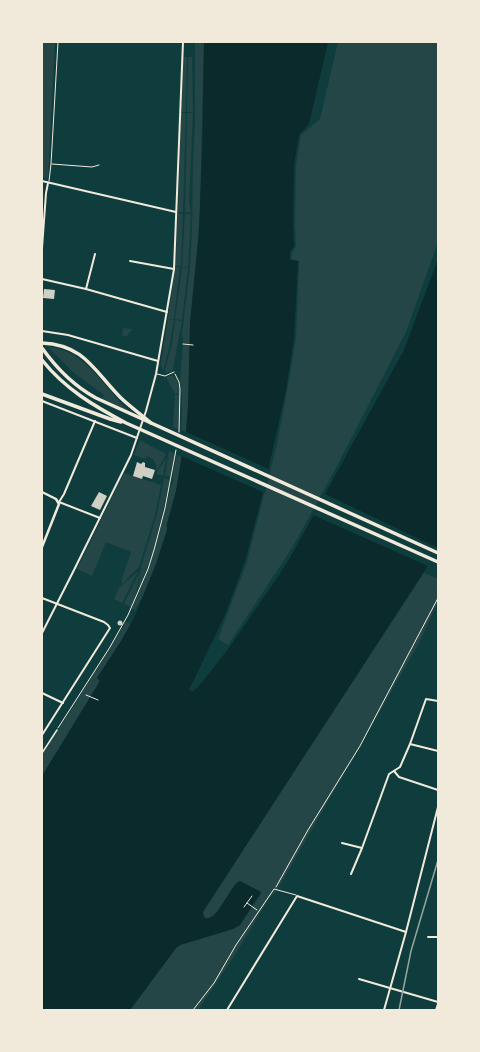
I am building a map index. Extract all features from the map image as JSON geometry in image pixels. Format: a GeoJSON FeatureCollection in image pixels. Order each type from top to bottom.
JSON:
{"type":"FeatureCollection","features":[{"type":"Feature","properties":{"kind":"highway"},"geometry":{"type":"LineString","coordinates":[[42,343],[61,346],[83,356],[125,402],[157,427]]}},
{"type":"Feature","properties":{"kind":"highway"},"geometry":{"type":"LineString","coordinates":[[42,348],[61,372],[86,393],[108,405],[438,552]]}},
{"type":"Feature","properties":{"kind":"highway"},"geometry":{"type":"LineString","coordinates":[[42,361],[58,379],[76,394],[126,423],[438,562]]}},
{"type":"Feature","properties":{"kind":"highway"},"geometry":{"type":"LineString","coordinates":[[42,394],[110,419],[126,423]]}},
{"type":"Feature","properties":{"kind":"street"},"geometry":{"type":"LineString","coordinates":[[42,633],[122,473],[137,438],[156,374],[174,269],[183,42]]}},
{"type":"Feature","properties":{"kind":"street"},"geometry":{"type":"LineString","coordinates":[[42,181],[176,212]]}},
{"type":"Feature","properties":{"kind":"street"},"geometry":{"type":"LineString","coordinates":[[42,248],[48,183]]}},
{"type":"Feature","properties":{"kind":"street"},"geometry":{"type":"LineString","coordinates":[[86,289],[95,254]]}},
{"type":"Feature","properties":{"kind":"street"},"geometry":{"type":"LineString","coordinates":[[130,261],[174,269]]}},
{"type":"Feature","properties":{"kind":"street"},"geometry":{"type":"LineString","coordinates":[[42,279],[86,289],[167,312]]}},
{"type":"Feature","properties":{"kind":"street"},"geometry":{"type":"LineString","coordinates":[[42,331],[68,335],[158,361]]}},
{"type":"Feature","properties":{"kind":"street"},"geometry":{"type":"LineString","coordinates":[[42,401],[137,438]]}},
{"type":"Feature","properties":{"kind":"street"},"geometry":{"type":"LineString","coordinates":[[42,546],[59,506],[59,502],[64,494],[95,421]]}},
{"type":"Feature","properties":{"kind":"street"},"geometry":{"type":"LineString","coordinates":[[42,492],[59,502],[100,518]]}},
{"type":"Feature","properties":{"kind":"street"},"geometry":{"type":"LineString","coordinates":[[42,598],[104,622],[110,626],[110,629],[42,735]]}},
{"type":"Feature","properties":{"kind":"street"},"geometry":{"type":"LineString","coordinates":[[42,693],[63,703]]}},
{"type":"Feature","properties":{"kind":"street"},"geometry":{"type":"LineString","coordinates":[[351,874],[389,774],[400,767],[426,699],[438,701]]}},
{"type":"Feature","properties":{"kind":"street"},"geometry":{"type":"LineString","coordinates":[[42,754],[56,730]]}},
{"type":"Feature","properties":{"kind":"street"},"geometry":{"type":"LineString","coordinates":[[410,744],[438,751]]}},
{"type":"Feature","properties":{"kind":"street"},"geometry":{"type":"LineString","coordinates":[[394,771],[399,777],[438,790]]}},
{"type":"Feature","properties":{"kind":"street"},"geometry":{"type":"LineString","coordinates":[[384,1010],[406,932],[438,807]]}},
{"type":"Feature","properties":{"kind":"street"},"geometry":{"type":"LineString","coordinates":[[342,843],[362,848]]}},
{"type":"Feature","properties":{"kind":"street"},"geometry":{"type":"LineString","coordinates":[[227,1010],[297,896],[406,932]]}},
{"type":"Feature","properties":{"kind":"street"},"geometry":{"type":"LineString","coordinates":[[428,936],[438,937]]}},
{"type":"Feature","properties":{"kind":"street"},"geometry":{"type":"LineString","coordinates":[[359,979],[438,1003],[436,1010]]}},
{"type":"Feature","properties":{"kind":"lane"},"geometry":{"type":"LineString","coordinates":[[48,183],[51,164],[58,42]]}},
{"type":"Feature","properties":{"kind":"lane"},"geometry":{"type":"LineString","coordinates":[[51,164],[92,167],[99,165]]}},
{"type":"Feature","properties":{"kind":"lane"},"geometry":{"type":"LineString","coordinates":[[156,374],[165,376],[174,372]]}},
{"type":"Feature","properties":{"kind":"lane"},"geometry":{"type":"LineString","coordinates":[[193,1010],[214,983],[236,946],[274,889],[297,896]]}},
{"type":"Feature","properties":{"kind":"path"},"geometry":{"type":"LineString","coordinates":[[183,344],[193,345]]}},
{"type":"Feature","properties":{"kind":"path"},"geometry":{"type":"LineString","coordinates":[[174,372],[178,379],[180,389],[178,436]]}},
{"type":"Feature","properties":{"kind":"path"},"geometry":{"type":"LineString","coordinates":[[56,730],[110,647],[128,615],[148,569],[165,508],[176,450]]}},
{"type":"Feature","properties":{"kind":"path"},"geometry":{"type":"LineString","coordinates":[[274,889],[308,830],[360,746],[438,598]]}},
{"type":"Feature","properties":{"kind":"path"},"geometry":{"type":"LineString","coordinates":[[86,695],[98,700]]}},
{"type":"Feature","properties":{"kind":"path"},"geometry":{"type":"LineString","coordinates":[[244,907],[252,896]]}},
{"type":"Feature","properties":{"kind":"path"},"geometry":{"type":"LineString","coordinates":[[247,903],[259,912]]}},
{"type":"Feature","properties":{"kind":"shaded area"},"geometry":{"type":"Polygon","coordinates":[[[42,42],[55,42],[48,179],[42,177],[42,42]]]}},
{"type":"Feature","properties":{"kind":"shaded area"},"geometry":{"type":"Polygon","coordinates":[[[195,42],[204,42],[200,210],[190,323],[190,344],[183,343],[182,335],[190,267],[192,232],[195,124],[195,42]]]}},
{"type":"Feature","properties":{"kind":"shaded area"},"geometry":{"type":"Polygon","coordinates":[[[204,42],[328,42],[309,124],[299,135],[294,165],[294,246],[290,252],[290,260],[298,261],[294,338],[286,390],[263,493],[245,561],[225,615],[189,690],[193,692],[229,648],[291,556],[404,350],[438,259],[438,550],[203,912],[204,918],[209,918],[214,915],[236,884],[240,881],[261,892],[240,925],[233,929],[180,945],[176,948],[130,1010],[42,1010],[42,776],[100,681],[97,678],[134,618],[156,564],[167,530],[167,524],[176,491],[186,432],[190,323],[199,230],[204,42]]]}},
{"type":"Feature","properties":{"kind":"shaded area"},"geometry":{"type":"Polygon","coordinates":[[[338,42],[438,42],[438,242],[406,332],[336,468],[292,548],[228,645],[218,639],[247,562],[277,444],[296,338],[299,261],[291,259],[292,253],[296,246],[296,165],[301,135],[320,119],[338,42]]]}},
{"type":"Feature","properties":{"kind":"shaded area"},"geometry":{"type":"Polygon","coordinates":[[[183,57],[187,57],[186,112],[181,112],[183,57]]]}},
{"type":"Feature","properties":{"kind":"shaded area"},"geometry":{"type":"Polygon","coordinates":[[[188,57],[192,57],[193,112],[187,112],[188,57]]]}},
{"type":"Feature","properties":{"kind":"shaded area"},"geometry":{"type":"Polygon","coordinates":[[[181,113],[186,113],[183,212],[178,212],[181,113]]]}},
{"type":"Feature","properties":{"kind":"shaded area"},"geometry":{"type":"Polygon","coordinates":[[[187,113],[193,113],[189,203],[191,212],[185,213],[187,113]]]}},
{"type":"Feature","properties":{"kind":"shaded area"},"geometry":{"type":"Polygon","coordinates":[[[178,213],[183,214],[181,266],[175,266],[178,213]]]}},
{"type":"Feature","properties":{"kind":"shaded area"},"geometry":{"type":"Polygon","coordinates":[[[185,214],[191,214],[188,267],[182,267],[185,214]]]}},
{"type":"Feature","properties":{"kind":"shaded area"},"geometry":{"type":"Polygon","coordinates":[[[175,267],[180,267],[174,319],[168,319],[175,267]]]}},
{"type":"Feature","properties":{"kind":"shaded area"},"geometry":{"type":"Polygon","coordinates":[[[182,267],[188,268],[182,320],[175,319],[182,267]]]}},
{"type":"Feature","properties":{"kind":"shaded area"},"geometry":{"type":"Polygon","coordinates":[[[168,319],[174,320],[169,349],[163,371],[161,364],[168,319]]]}},
{"type":"Feature","properties":{"kind":"shaded area"},"geometry":{"type":"Polygon","coordinates":[[[175,320],[182,321],[173,368],[172,371],[166,373],[165,369],[172,344],[175,320]]]}},
{"type":"Feature","properties":{"kind":"shaded area"},"geometry":{"type":"Polygon","coordinates":[[[123,328],[132,329],[127,336],[122,336],[123,328]]]}},
{"type":"Feature","properties":{"kind":"shaded area"},"geometry":{"type":"Polygon","coordinates":[[[183,345],[190,345],[186,432],[181,430],[182,397],[180,380],[183,345]]]}},
{"type":"Feature","properties":{"kind":"shaded area"},"geometry":{"type":"Polygon","coordinates":[[[48,347],[62,350],[74,355],[94,372],[130,412],[102,398],[104,395],[74,373],[48,347]]]}},
{"type":"Feature","properties":{"kind":"shaded area"},"geometry":{"type":"Polygon","coordinates":[[[173,375],[177,380],[180,393],[175,394],[166,377],[173,375]]]}},
{"type":"Feature","properties":{"kind":"shaded area"},"geometry":{"type":"Polygon","coordinates":[[[180,394],[178,429],[173,427],[175,395],[180,394]]]}},
{"type":"Feature","properties":{"kind":"shaded area"},"geometry":{"type":"Polygon","coordinates":[[[140,440],[166,454],[157,471],[154,460],[147,456],[145,459],[134,455],[140,440]]]}},
{"type":"Feature","properties":{"kind":"shaded area"},"geometry":{"type":"Polygon","coordinates":[[[169,451],[175,454],[171,471],[168,456],[169,451]]]}},
{"type":"Feature","properties":{"kind":"shaded area"},"geometry":{"type":"Polygon","coordinates":[[[177,454],[181,457],[181,461],[167,530],[156,564],[142,598],[135,610],[132,608],[147,573],[173,483],[173,473],[177,454]]]}},
{"type":"Feature","properties":{"kind":"shaded area"},"geometry":{"type":"Polygon","coordinates":[[[168,457],[171,472],[170,477],[165,476],[168,457]]]}},
{"type":"Feature","properties":{"kind":"shaded area"},"geometry":{"type":"Polygon","coordinates":[[[166,458],[163,476],[157,474],[157,472],[166,458]]]}},
{"type":"Feature","properties":{"kind":"shaded area"},"geometry":{"type":"Polygon","coordinates":[[[124,473],[161,485],[155,515],[139,567],[122,584],[122,579],[131,552],[106,542],[92,576],[77,569],[124,473]]]}},
{"type":"Feature","properties":{"kind":"shaded area"},"geometry":{"type":"Polygon","coordinates":[[[164,478],[170,480],[153,552],[138,590],[141,567],[157,514],[164,478]]]}},
{"type":"Feature","properties":{"kind":"shaded area"},"geometry":{"type":"Polygon","coordinates":[[[138,571],[122,603],[114,599],[119,588],[138,571]]]}},
{"type":"Feature","properties":{"kind":"shaded area"},"geometry":{"type":"Polygon","coordinates":[[[140,571],[136,594],[131,607],[124,604],[140,571]]]}},
{"type":"Feature","properties":{"kind":"shaded area"},"geometry":{"type":"Polygon","coordinates":[[[424,573],[438,579],[438,602],[419,643],[276,892],[270,897],[233,958],[198,1010],[130,1010],[176,948],[180,945],[233,929],[240,925],[261,894],[261,892],[240,881],[236,883],[214,916],[208,919],[204,916],[203,912],[225,877],[424,573]]]}},
{"type":"Feature","properties":{"kind":"shaded area"},"geometry":{"type":"Polygon","coordinates":[[[126,622],[131,624],[97,678],[100,681],[42,776],[42,755],[126,622]]]}},
{"type":"Feature","properties":{"kind":"pier"},"geometry":{"type":"Polygon","coordinates":[[[184,431],[271,470],[265,493],[179,455],[184,431]]]}},
{"type":"Feature","properties":{"kind":"pier"},"geometry":{"type":"Polygon","coordinates":[[[323,493],[438,548],[438,554],[430,567],[311,514],[323,493]]]}},
{"type":"Feature","properties":{"kind":"building"},"geometry":{"type":"Polygon","coordinates":[[[44,289],[55,290],[54,299],[43,298],[44,289]]]}},
{"type":"Feature","properties":{"kind":"building"},"geometry":{"type":"Polygon","coordinates":[[[137,462],[141,464],[143,462],[145,463],[145,467],[155,470],[152,479],[143,476],[142,479],[133,476],[137,462]]]}},
{"type":"Feature","properties":{"kind":"building"},"geometry":{"type":"Polygon","coordinates":[[[99,492],[107,496],[100,510],[91,506],[99,492]]]}},
{"type":"Feature","properties":{"kind":"building"},"geometry":{"type":"Polygon","coordinates":[[[118,621],[122,621],[122,625],[118,625],[118,621]]]}},
{"type":"Feature","properties":{"kind":"railway"},"geometry":{"type":"LineString","coordinates":[[399,1010],[411,951],[438,860]]}}]}
